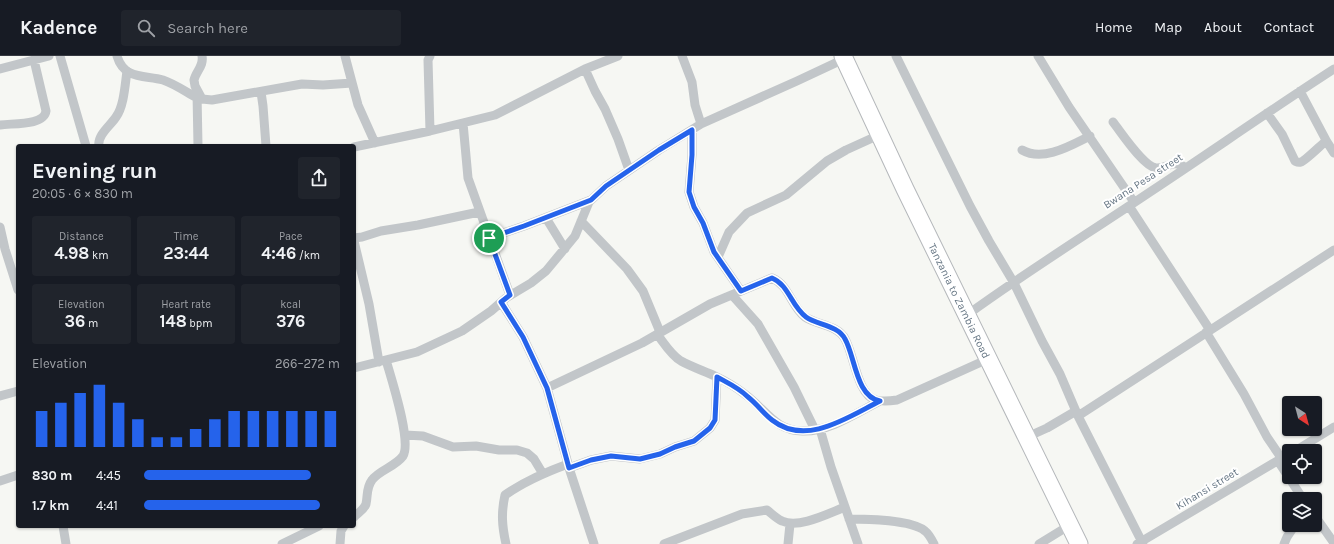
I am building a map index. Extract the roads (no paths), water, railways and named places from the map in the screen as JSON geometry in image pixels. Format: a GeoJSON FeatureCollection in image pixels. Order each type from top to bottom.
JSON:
{"type":"FeatureCollection","features":[{"type":"Feature","properties":{"kind":"highway","name":"Tanzania to Zambia Road"},"geometry":{"type":"LineString","coordinates":[[844,57],[879,135],[1079,544]]}},
{"type":"Feature","properties":{"kind":"street"},"geometry":{"type":"LineString","coordinates":[[0,69],[49,56]]}},
{"type":"Feature","properties":{"kind":"street"},"geometry":{"type":"LineString","coordinates":[[60,56],[85,144]]}},
{"type":"Feature","properties":{"kind":"street"},"geometry":{"type":"LineString","coordinates":[[117,56],[120,64],[132,74],[163,80],[197,95],[202,99],[212,100],[302,84],[323,85],[352,83]]}},
{"type":"Feature","properties":{"kind":"street"},"geometry":{"type":"LineString","coordinates":[[198,144],[197,95],[194,80],[202,66],[202,56]]}},
{"type":"Feature","properties":{"kind":"street"},"geometry":{"type":"LineString","coordinates":[[345,56],[358,105],[375,143]]}},
{"type":"Feature","properties":{"kind":"street"},"geometry":{"type":"LineString","coordinates":[[430,56],[428,60],[430,131]]}},
{"type":"Feature","properties":{"kind":"street"},"geometry":{"type":"LineString","coordinates":[[356,147],[495,115],[585,69],[597,60],[618,56]]}},
{"type":"Feature","properties":{"kind":"street"},"geometry":{"type":"LineString","coordinates":[[682,56],[692,82],[695,105],[701,124]]}},
{"type":"Feature","properties":{"kind":"street"},"geometry":{"type":"LineString","coordinates":[[896,56],[970,206],[1014,282],[1141,543]]}},
{"type":"Feature","properties":{"kind":"street"},"geometry":{"type":"LineString","coordinates":[[1038,56],[1069,106],[1090,136],[1208,331],[1267,437],[1282,457]]}},
{"type":"Feature","properties":{"kind":"street"},"geometry":{"type":"LineString","coordinates":[[489,238],[591,200],[606,186],[629,170],[701,124],[844,57]]}},
{"type":"Feature","properties":{"kind":"street"},"geometry":{"type":"LineString","coordinates":[[0,125],[34,122],[43,118],[45,115],[46,111],[34,60]]}},
{"type":"Feature","properties":{"kind":"street"},"geometry":{"type":"LineString","coordinates":[[585,69],[609,116],[629,170]]}},
{"type":"Feature","properties":{"kind":"street","name":"Bwana Pesa street"},"geometry":{"type":"LineString","coordinates":[[967,315],[1070,244],[1334,69]]}},
{"type":"Feature","properties":{"kind":"street"},"geometry":{"type":"LineString","coordinates":[[99,144],[100,137],[120,111],[127,71]]}},
{"type":"Feature","properties":{"kind":"street"},"geometry":{"type":"LineString","coordinates":[[261,92],[266,144]]}},
{"type":"Feature","properties":{"kind":"street"},"geometry":{"type":"LineString","coordinates":[[1300,92],[1334,153]]}},
{"type":"Feature","properties":{"kind":"street"},"geometry":{"type":"LineString","coordinates":[[1267,113],[1282,134],[1295,161],[1297,162],[1305,160],[1326,141]]}},
{"type":"Feature","properties":{"kind":"street"},"geometry":{"type":"LineString","coordinates":[[1113,122],[1142,159],[1151,166],[1155,168],[1175,163],[1186,168]]}},
{"type":"Feature","properties":{"kind":"street"},"geometry":{"type":"LineString","coordinates":[[463,123],[468,178],[510,295]]}},
{"type":"Feature","properties":{"kind":"street"},"geometry":{"type":"LineString","coordinates":[[692,130],[692,155],[689,192],[694,207],[736,293],[758,324],[818,430],[858,544]]}},
{"type":"Feature","properties":{"kind":"street"},"geometry":{"type":"LineString","coordinates":[[718,257],[729,232],[747,213],[786,194],[828,161],[846,150],[879,135]]}},
{"type":"Feature","properties":{"kind":"street"},"geometry":{"type":"LineString","coordinates":[[1022,150],[1029,154],[1050,152],[1062,149],[1090,136]]}},
{"type":"Feature","properties":{"kind":"street"},"geometry":{"type":"LineString","coordinates":[[356,368],[417,352],[462,331],[491,311],[510,295],[531,283],[546,272],[576,236],[591,200]]}},
{"type":"Feature","properties":{"kind":"street"},"geometry":{"type":"LineString","coordinates":[[356,239],[381,231],[479,212]]}},
{"type":"Feature","properties":{"kind":"street"},"geometry":{"type":"LineString","coordinates":[[546,218],[565,249]]}},
{"type":"Feature","properties":{"kind":"street"},"geometry":{"type":"LineString","coordinates":[[581,221],[627,269],[643,291],[659,333],[669,350],[681,361],[717,377],[748,396],[773,421],[787,428],[803,432],[818,430],[839,422],[880,401]]}},
{"type":"Feature","properties":{"kind":"street"},"geometry":{"type":"LineString","coordinates":[[0,227],[16,284]]}},
{"type":"Feature","properties":{"kind":"street"},"geometry":{"type":"LineString","coordinates":[[356,249],[383,361],[399,406],[406,440],[404,455],[396,464],[375,476],[368,485],[366,504],[362,511],[356,515]]}},
{"type":"Feature","properties":{"kind":"street"},"geometry":{"type":"LineString","coordinates":[[1026,437],[1077,413],[1334,250]]}},
{"type":"Feature","properties":{"kind":"street"},"geometry":{"type":"LineString","coordinates":[[547,388],[642,343],[710,304],[772,278],[779,281],[786,288],[797,307],[805,317],[839,331],[845,338],[863,387],[868,396],[875,400],[885,402],[897,400],[988,359]]}},
{"type":"Feature","properties":{"kind":"street"},"geometry":{"type":"LineString","coordinates":[[501,302],[523,337],[547,388],[568,466],[594,544]]}},
{"type":"Feature","properties":{"kind":"street"},"geometry":{"type":"LineString","coordinates":[[506,544],[503,532],[502,510],[505,495],[519,485],[543,474],[568,466],[611,456],[640,459],[660,454],[694,441],[710,428],[715,420],[717,377]]}},
{"type":"Feature","properties":{"kind":"street"},"geometry":{"type":"LineString","coordinates":[[0,396],[16,392]]}},
{"type":"Feature","properties":{"kind":"street"},"geometry":{"type":"LineString","coordinates":[[1306,444],[1334,427]]}},
{"type":"Feature","properties":{"kind":"street"},"geometry":{"type":"LineString","coordinates":[[405,435],[423,436],[453,447],[476,446],[499,450],[517,450],[527,452],[543,474]]}},
{"type":"Feature","properties":{"kind":"street","name":"Kihansi street"},"geometry":{"type":"LineString","coordinates":[[1141,543],[1282,459]]}},
{"type":"Feature","properties":{"kind":"street"},"geometry":{"type":"LineString","coordinates":[[0,480],[16,476]]}},
{"type":"Feature","properties":{"kind":"street"},"geometry":{"type":"LineString","coordinates":[[664,544],[742,514],[767,510],[782,521],[790,524],[818,518],[845,507]]}},
{"type":"Feature","properties":{"kind":"street"},"geometry":{"type":"LineString","coordinates":[[849,519],[888,521],[917,527],[925,531],[934,544]]}},
{"type":"Feature","properties":{"kind":"street"},"geometry":{"type":"LineString","coordinates":[[788,544],[790,524]]}},
{"type":"Feature","properties":{"kind":"street"},"geometry":{"type":"LineString","coordinates":[[1039,544],[1070,525]]}},
{"type":"Feature","properties":{"kind":"street"},"geometry":{"type":"LineString","coordinates":[[1322,526],[1334,543]]}},
{"type":"Feature","properties":{"kind":"street"},"geometry":{"type":"LineString","coordinates":[[63,528],[66,544]]}},
{"type":"Feature","properties":{"kind":"street"},"geometry":{"type":"LineString","coordinates":[[282,544],[315,528]]}},
{"type":"Feature","properties":{"kind":"street"},"geometry":{"type":"LineString","coordinates":[[340,544],[341,531],[343,528]]}},
{"type":"Feature","properties":{"kind":"street"},"geometry":{"type":"LineString","coordinates":[[1284,544],[1290,532]]}}]}
